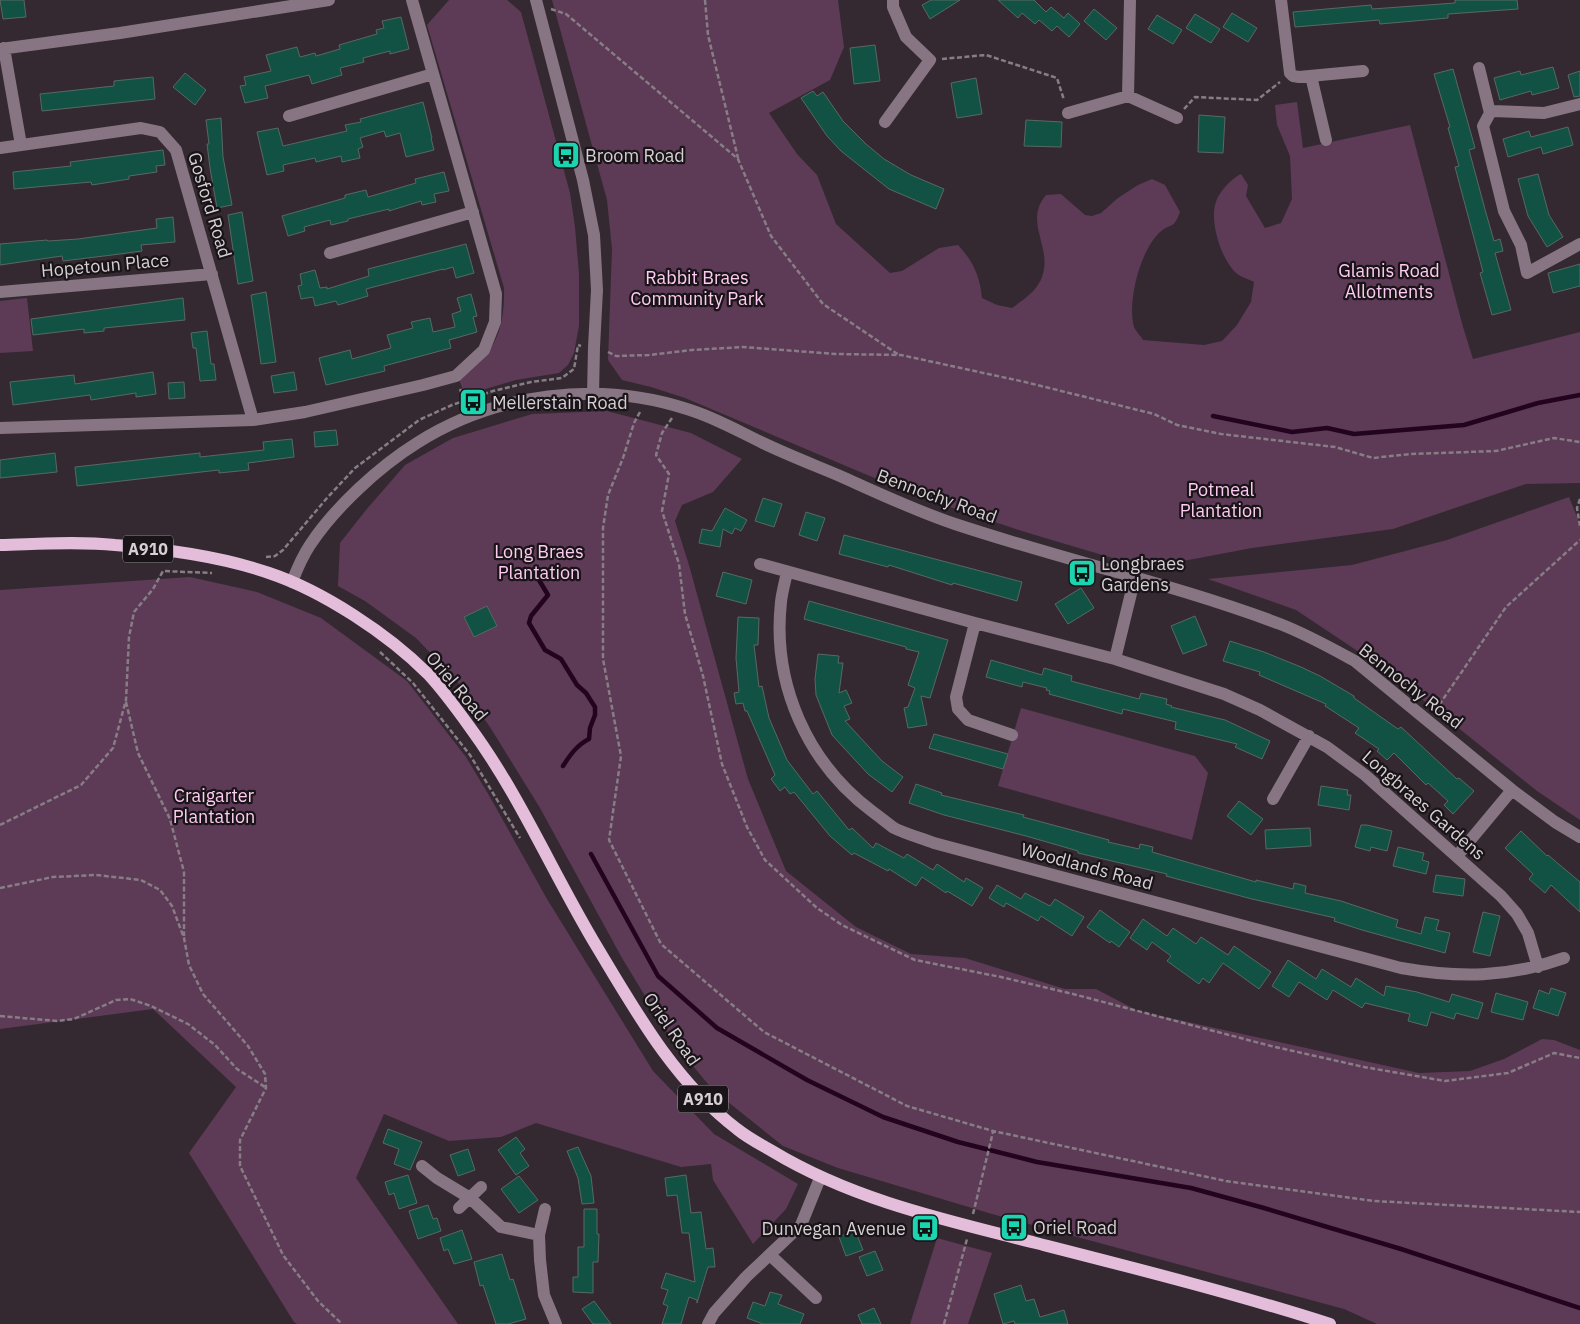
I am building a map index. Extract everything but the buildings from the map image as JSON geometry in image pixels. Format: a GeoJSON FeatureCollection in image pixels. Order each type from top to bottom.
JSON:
{"type":"FeatureCollection","features":[{"type":"Feature","properties":{"kind":"main road","name":"A910"},"geometry":{"type":"LineString","coordinates":[[0,545],[112,544],[190,554],[233,563],[272,573],[292,582]]}},
{"type":"Feature","properties":{"kind":"main road","name":"Oriel Road"},"geometry":{"type":"LineString","coordinates":[[292,582],[348,611],[396,646],[428,675],[470,727],[501,774],[530,824],[580,919],[635,1010],[674,1066],[701,1097],[738,1131],[820,1178],[922,1214],[1183,1280],[1330,1324]]}},
{"type":"Feature","properties":{"kind":"street"},"geometry":{"type":"LineString","coordinates":[[21,145],[2,48],[120,33],[286,3],[329,0]]}},
{"type":"Feature","properties":{"kind":"street"},"geometry":{"type":"LineString","coordinates":[[0,428],[253,420],[305,412],[456,376],[484,350],[495,322],[496,294],[412,0]]}},
{"type":"Feature","properties":{"kind":"street"},"geometry":{"type":"LineString","coordinates":[[885,122],[930,60],[906,37],[893,7],[893,0]]}},
{"type":"Feature","properties":{"kind":"street"},"geometry":{"type":"LineString","coordinates":[[1128,96],[1130,0]]}},
{"type":"Feature","properties":{"kind":"street"},"geometry":{"type":"LineString","coordinates":[[1281,0],[1290,73],[1293,76],[1363,71]]}},
{"type":"Feature","properties":{"kind":"street"},"geometry":{"type":"LineString","coordinates":[[537,2],[584,180],[594,234],[597,290],[593,395]]}},
{"type":"Feature","properties":{"kind":"street"},"geometry":{"type":"LineString","coordinates":[[1480,68],[1490,113],[1483,126],[1504,211],[1521,245],[1527,273],[1580,244]]}},
{"type":"Feature","properties":{"kind":"street"},"geometry":{"type":"LineString","coordinates":[[289,116],[433,74]]}},
{"type":"Feature","properties":{"kind":"street"},"geometry":{"type":"LineString","coordinates":[[1311,76],[1326,140]]}},
{"type":"Feature","properties":{"kind":"street"},"geometry":{"type":"LineString","coordinates":[[1068,113],[1128,96],[1177,118]]}},
{"type":"Feature","properties":{"kind":"street"},"geometry":{"type":"LineString","coordinates":[[1490,113],[1493,111],[1544,113],[1580,104]]}},
{"type":"Feature","properties":{"kind":"street","name":"Gosford Road"},"geometry":{"type":"LineString","coordinates":[[0,148],[141,128],[160,132],[176,150],[253,420]]}},
{"type":"Feature","properties":{"kind":"street"},"geometry":{"type":"LineString","coordinates":[[330,253],[473,212]]}},
{"type":"Feature","properties":{"kind":"street","name":"Hopetoun Place"},"geometry":{"type":"LineString","coordinates":[[0,292],[212,274]]}},
{"type":"Feature","properties":{"kind":"street","name":"Bennochy Road"},"geometry":{"type":"LineString","coordinates":[[292,582],[312,542],[355,492],[404,451],[434,432],[498,406],[552,395],[622,396],[668,403],[710,417],[765,444],[893,500],[955,524],[1135,577],[1283,625],[1328,646],[1355,661],[1512,790],[1555,822],[1580,837]]}},
{"type":"Feature","properties":{"kind":"street","name":"Longbraes Gardens"},"geometry":{"type":"LineString","coordinates":[[760,564],[1115,659],[1224,694],[1260,710],[1327,746],[1365,775],[1501,896],[1516,914],[1528,933],[1538,967]]}},
{"type":"Feature","properties":{"kind":"street","name":"Woodlands Road"},"geometry":{"type":"LineString","coordinates":[[787,572],[779,619],[783,668],[788,695],[812,747],[831,774],[858,801],[895,828],[934,842],[1401,968],[1432,973],[1501,973],[1538,967],[1564,958]]}},
{"type":"Feature","properties":{"kind":"street"},"geometry":{"type":"LineString","coordinates":[[1115,659],[1135,577]]}},
{"type":"Feature","properties":{"kind":"street"},"geometry":{"type":"LineString","coordinates":[[976,623],[956,697],[958,709],[968,720],[1012,735]]}},
{"type":"Feature","properties":{"kind":"street"},"geometry":{"type":"LineString","coordinates":[[1273,798],[1309,736]]}},
{"type":"Feature","properties":{"kind":"street"},"geometry":{"type":"LineString","coordinates":[[1457,856],[1512,790]]}},
{"type":"Feature","properties":{"kind":"street"},"geometry":{"type":"LineString","coordinates":[[422,1166],[437,1178],[470,1198],[501,1227],[539,1235]]}},
{"type":"Feature","properties":{"kind":"street"},"geometry":{"type":"LineString","coordinates":[[708,1324],[714,1313],[746,1277],[801,1225],[820,1178]]}},
{"type":"Feature","properties":{"kind":"street"},"geometry":{"type":"LineString","coordinates":[[459,1208],[481,1187]]}},
{"type":"Feature","properties":{"kind":"street"},"geometry":{"type":"LineString","coordinates":[[545,1209],[539,1235],[544,1295],[556,1324]]}},
{"type":"Feature","properties":{"kind":"street"},"geometry":{"type":"LineString","coordinates":[[770,1255],[816,1298]]}},
{"type":"Feature","properties":{"kind":"path"},"geometry":{"type":"LineString","coordinates":[[705,0],[708,35],[738,159],[771,236],[823,304],[901,355]]}},
{"type":"Feature","properties":{"kind":"path"},"geometry":{"type":"LineString","coordinates":[[537,2],[566,14],[738,159]]}},
{"type":"Feature","properties":{"kind":"path"},"geometry":{"type":"LineString","coordinates":[[930,60],[986,55],[1057,78],[1068,113]]}},
{"type":"Feature","properties":{"kind":"path"},"geometry":{"type":"LineString","coordinates":[[1177,118],[1195,97],[1257,100],[1290,73]]}},
{"type":"Feature","properties":{"kind":"path"},"geometry":{"type":"LineString","coordinates":[[594,347],[606,350],[616,356],[743,347],[836,354],[901,355],[1025,382],[1154,414],[1177,426],[1221,434],[1335,448],[1373,458],[1410,454],[1496,451],[1554,438],[1580,442]]}},
{"type":"Feature","properties":{"kind":"path"},"geometry":{"type":"LineString","coordinates":[[647,399],[634,423],[623,458],[608,495],[603,528],[603,659],[621,756],[609,840],[661,944],[764,1032],[907,1106],[993,1131],[1236,1183],[1374,1201],[1580,1212]]}},
{"type":"Feature","properties":{"kind":"path"},"geometry":{"type":"LineString","coordinates":[[1580,499],[1577,508],[1580,526]]}},
{"type":"Feature","properties":{"kind":"path"},"geometry":{"type":"LineString","coordinates":[[1429,720],[1506,607],[1580,540]]}},
{"type":"Feature","properties":{"kind":"path"},"geometry":{"type":"LineString","coordinates":[[0,825],[81,785],[113,748],[126,700],[129,637],[134,612],[153,589],[163,570],[216,573]]}},
{"type":"Feature","properties":{"kind":"path"},"geometry":{"type":"LineString","coordinates":[[378,650],[413,683],[470,755],[523,842]]}},
{"type":"Feature","properties":{"kind":"path"},"geometry":{"type":"LineString","coordinates":[[126,700],[138,753],[170,819],[184,872],[184,938]]}},
{"type":"Feature","properties":{"kind":"path"},"geometry":{"type":"LineString","coordinates":[[0,888],[53,877],[96,874],[141,880],[160,890],[172,906],[184,938],[189,965],[203,994],[248,1046],[265,1074],[266,1088],[240,1140],[240,1166],[283,1255],[318,1301],[342,1324]]}},
{"type":"Feature","properties":{"kind":"path"},"geometry":{"type":"LineString","coordinates":[[0,1016],[57,1022],[74,1019],[116,1000],[130,999],[151,1006],[188,1024],[215,1045],[237,1069],[266,1088]]}},
{"type":"Feature","properties":{"kind":"path"},"geometry":{"type":"LineString","coordinates":[[944,1324],[993,1131]]}},
{"type":"Feature","properties":{"kind":"green space"},"geometry":{"type":"Polygon","coordinates":[[[449,0],[507,0],[521,12],[570,193],[579,274],[579,326],[574,353],[568,365],[559,373],[516,380],[465,395],[458,377],[481,361],[495,340],[500,329],[504,288],[427,25],[449,0]]]}},
{"type":"Feature","properties":{"kind":"green space"},"geometry":{"type":"Polygon","coordinates":[[[552,0],[838,0],[844,47],[830,80],[769,113],[797,154],[817,175],[836,224],[890,273],[902,271],[939,248],[958,245],[975,269],[980,283],[982,298],[997,305],[1012,308],[1033,291],[1042,277],[1044,255],[1037,215],[1046,195],[1061,194],[1085,215],[1092,216],[1101,213],[1118,198],[1138,185],[1152,179],[1165,185],[1180,212],[1173,224],[1159,233],[1152,241],[1137,277],[1132,304],[1132,316],[1134,327],[1143,340],[1204,345],[1222,341],[1237,325],[1251,302],[1254,282],[1236,273],[1229,265],[1215,228],[1214,210],[1218,198],[1226,186],[1241,174],[1248,185],[1246,196],[1265,228],[1281,223],[1292,199],[1290,156],[1277,125],[1275,105],[1297,102],[1303,148],[1410,125],[1473,359],[1580,332],[1580,483],[1526,484],[1393,529],[1252,548],[1146,568],[1025,532],[917,496],[685,398],[622,380],[608,360],[612,249],[607,200],[552,0]]]}},
{"type":"Feature","properties":{"kind":"green space"},"geometry":{"type":"Polygon","coordinates":[[[27,298],[33,351],[0,353],[0,301],[27,298]]]}},
{"type":"Feature","properties":{"kind":"green space","name":"Long Braes Plantation"},"geometry":{"type":"Polygon","coordinates":[[[607,411],[691,433],[742,459],[713,492],[682,505],[675,521],[748,779],[786,871],[856,927],[911,954],[965,958],[1065,989],[1096,989],[1138,1011],[1419,1073],[1470,1071],[1504,1059],[1542,1039],[1554,1040],[1580,1050],[1580,1324],[1377,1324],[1344,1309],[992,1214],[838,1168],[783,1146],[713,1090],[673,1042],[622,958],[540,808],[490,727],[456,680],[416,638],[365,601],[338,586],[340,543],[405,465],[453,438],[532,414],[607,411]]]}},
{"type":"Feature","properties":{"kind":"green space"},"geometry":{"type":"Polygon","coordinates":[[[1569,497],[1580,524],[1580,820],[1537,791],[1436,710],[1362,654],[1296,610],[1208,579],[1352,565],[1447,540],[1569,497]]]}},
{"type":"Feature","properties":{"kind":"green space","name":"Craigarter Plantation"},"geometry":{"type":"Polygon","coordinates":[[[190,577],[257,592],[321,618],[407,681],[466,757],[547,899],[653,1071],[714,1134],[798,1184],[786,1209],[753,1244],[713,1180],[711,1164],[681,1167],[536,1123],[501,1137],[449,1141],[384,1114],[356,1178],[458,1324],[297,1324],[189,1153],[236,1087],[153,1009],[0,1029],[0,590],[190,577]]]}},
{"type":"Feature","properties":{"kind":"green space"},"geometry":{"type":"Polygon","coordinates":[[[1021,708],[1195,756],[1208,773],[1192,840],[998,786],[1021,708]]]}},
{"type":"Feature","properties":{"kind":"green space"},"geometry":{"type":"Polygon","coordinates":[[[937,1238],[992,1253],[968,1324],[910,1324],[937,1238]]]}},
{"type":"Feature","properties":{"kind":"waterway"},"geometry":{"type":"LineString","coordinates":[[1213,416],[1292,432],[1327,428],[1354,434],[1464,425],[1538,403],[1580,395]]}},
{"type":"Feature","properties":{"kind":"waterway"},"geometry":{"type":"LineString","coordinates":[[539,572],[539,580],[548,595],[531,616],[529,623],[545,650],[561,659],[577,685],[586,693],[595,707],[589,739],[577,747],[563,766]]}},
{"type":"Feature","properties":{"kind":"waterway"},"geometry":{"type":"LineString","coordinates":[[591,854],[658,976],[717,1028],[807,1080],[883,1117],[958,1142],[1037,1162],[1191,1188],[1264,1208],[1401,1249],[1580,1308]]}},
{"type":"Feature","properties":{"kind":"place","name":"Broom Road"},"geometry":{"type":"Point","coordinates":[566,155]}},
{"type":"Feature","properties":{"kind":"place","name":"Mellerstain Road"},"geometry":{"type":"Point","coordinates":[473,402]}},
{"type":"Feature","properties":{"kind":"place","name":"Longbraes Gardens"},"geometry":{"type":"Point","coordinates":[1082,573]}},
{"type":"Feature","properties":{"kind":"place","name":"Oriel Road"},"geometry":{"type":"Point","coordinates":[1014,1227]}},
{"type":"Feature","properties":{"kind":"place","name":"Dunvegan Avenue"},"geometry":{"type":"Point","coordinates":[925,1228]}},
{"type":"Feature","properties":{"kind":"park label","name":"Glamis Road Allotments"},"geometry":{"type":"Point","coordinates":[1389,280]}},
{"type":"Feature","properties":{"kind":"park label","name":"Rabbit Braes Community Park"},"geometry":{"type":"Point","coordinates":[697,287]}},
{"type":"Feature","properties":{"kind":"park label","name":"Potmeal Plantation"},"geometry":{"type":"Point","coordinates":[1221,499]}}]}
